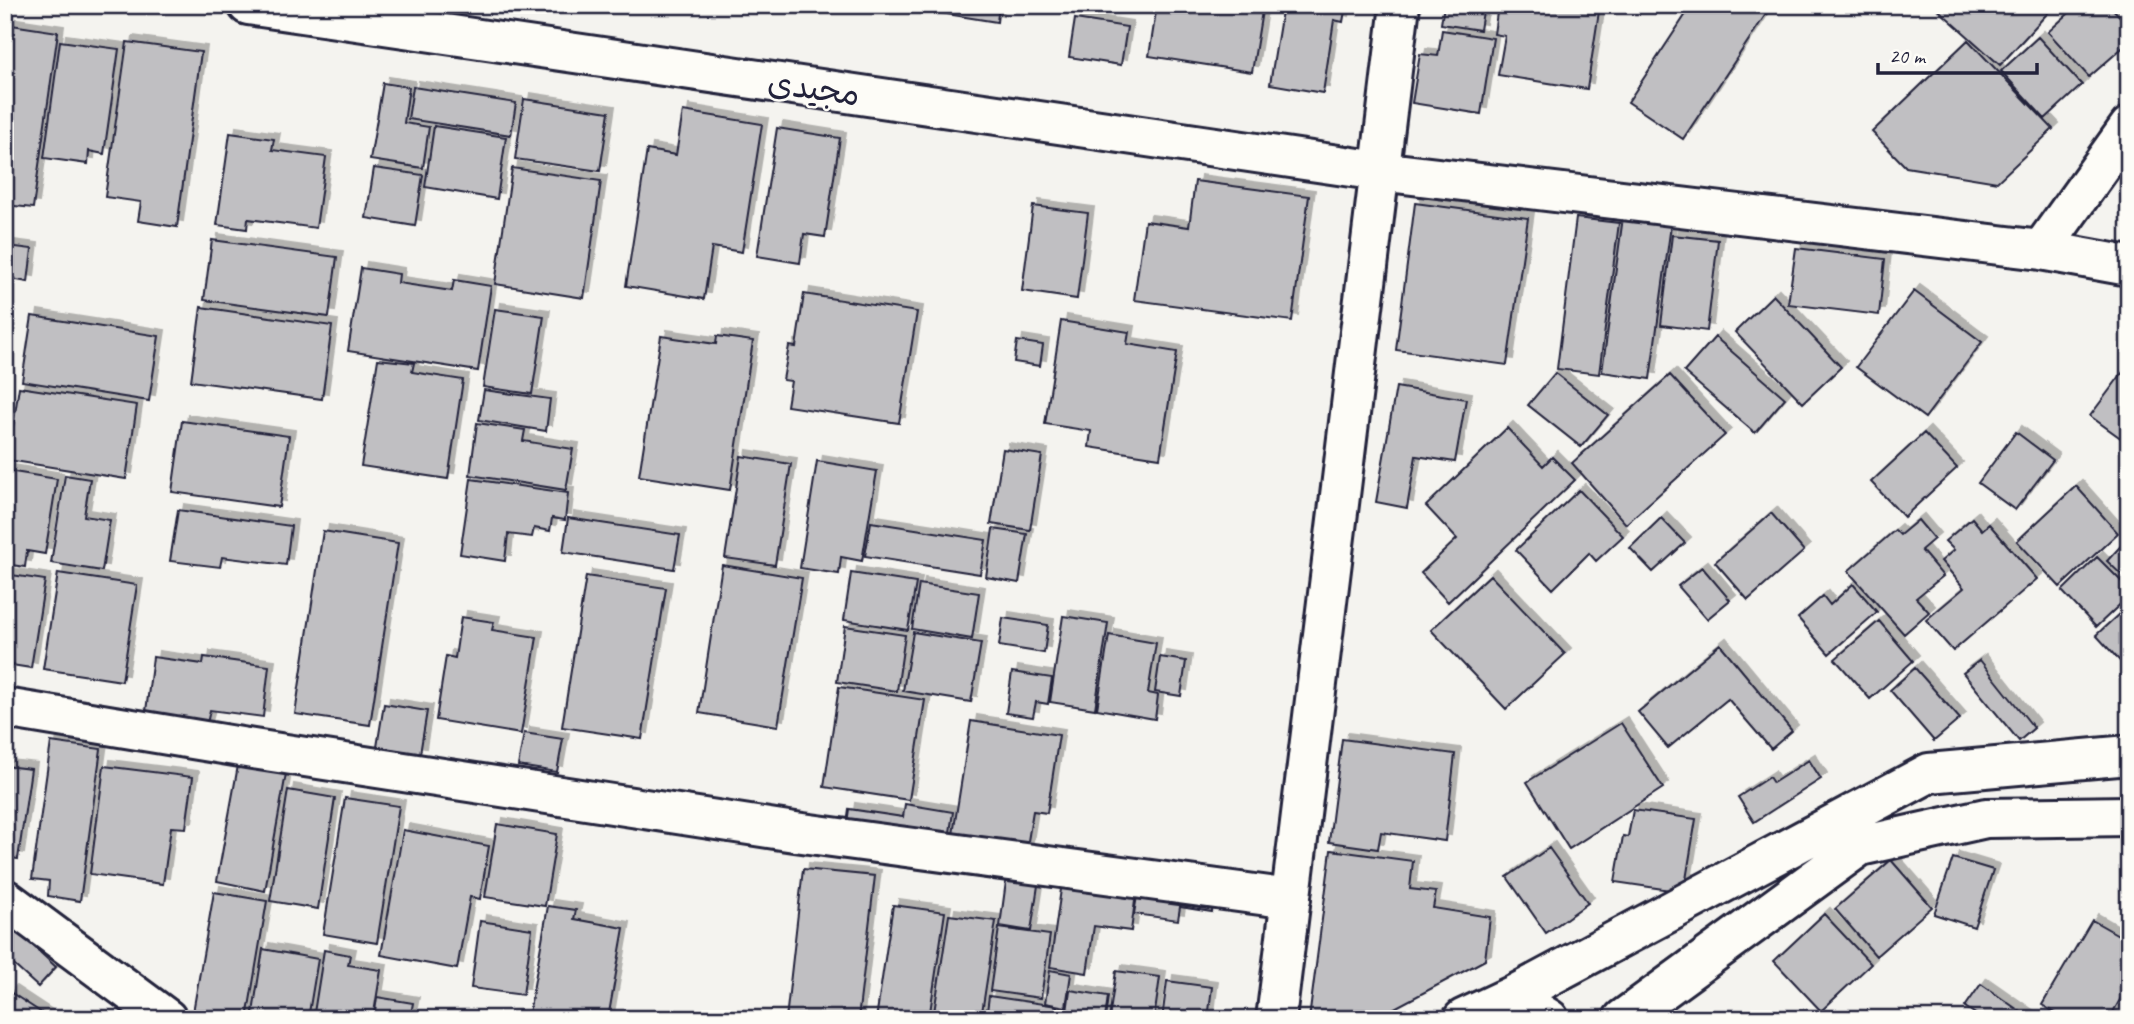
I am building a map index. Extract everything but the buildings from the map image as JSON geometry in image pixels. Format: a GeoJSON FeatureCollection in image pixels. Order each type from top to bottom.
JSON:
{"type":"FeatureCollection","features":[{"type":"Feature","properties":{"kind":"street","name":"مجیدی"},"geometry":{"type":"LineString","coordinates":[[248,5],[1379,171],[2041,250],[2129,266]]}},
{"type":"Feature","properties":{"kind":"street"},"geometry":{"type":"LineString","coordinates":[[1276,1019],[1400,5]]}},
{"type":"Feature","properties":{"kind":"street"},"geometry":{"type":"LineString","coordinates":[[2041,250],[2129,127]]}},
{"type":"Feature","properties":{"kind":"street"},"geometry":{"type":"LineString","coordinates":[[5,708],[781,830],[1291,899]]}},
{"type":"Feature","properties":{"kind":"street"},"geometry":{"type":"LineString","coordinates":[[1463,1019],[1512,996],[1929,773],[2129,755]]}},
{"type":"Feature","properties":{"kind":"street"},"geometry":{"type":"LineString","coordinates":[[1623,1019],[1860,846],[1986,818],[2129,816]]}},
{"type":"Feature","properties":{"kind":"street"},"geometry":{"type":"LineString","coordinates":[[5,899],[167,1019]]}},
{"type":"Feature","properties":{"kind":"street"},"geometry":{"type":"LineString","coordinates":[[1512,996],[1549,1019]]}}]}
